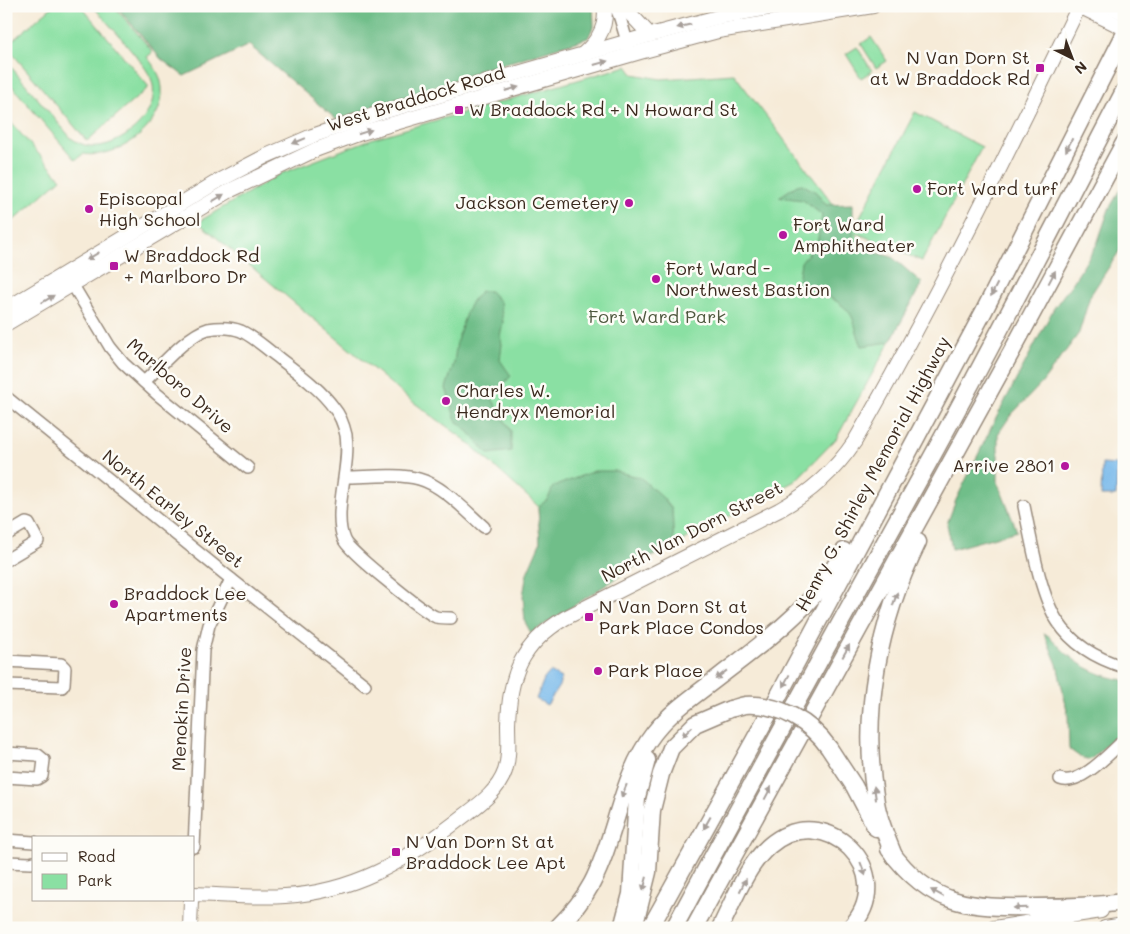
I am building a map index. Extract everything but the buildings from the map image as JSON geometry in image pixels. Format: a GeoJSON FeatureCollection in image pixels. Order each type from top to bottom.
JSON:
{"type":"FeatureCollection","features":[{"type":"Feature","properties":{"kind":"highway","name":"Henry G. Shirley Memorial Highway"},"geometry":{"type":"LineString","coordinates":[[650,928],[772,708],[933,406],[1029,223],[1120,42]]}},
{"type":"Feature","properties":{"kind":"highway"},"geometry":{"type":"LineString","coordinates":[[674,928],[924,471],[1124,91]]}},
{"type":"Feature","properties":{"kind":"highway"},"geometry":{"type":"LineString","coordinates":[[694,928],[1012,351],[1123,144]]}},
{"type":"Feature","properties":{"kind":"highway"},"geometry":{"type":"LineString","coordinates":[[894,856],[876,803],[870,750],[875,671],[881,644],[895,598],[911,557],[980,421],[1012,351]]}},
{"type":"Feature","properties":{"kind":"highway"},"geometry":{"type":"LineString","coordinates":[[557,928],[576,906],[592,881],[639,755],[654,733],[679,707],[786,623],[804,606],[824,582],[933,406]]}},
{"type":"Feature","properties":{"kind":"highway"},"geometry":{"type":"LineString","coordinates":[[634,928],[648,872],[652,810],[661,774],[671,748],[696,724],[730,709],[745,705],[772,708],[798,718],[822,737],[854,786],[881,839],[894,856],[915,879],[925,887],[949,900],[972,906],[992,908],[1091,906],[1124,902]]}},
{"type":"Feature","properties":{"kind":"highway"},"geometry":{"type":"LineString","coordinates":[[622,928],[631,894],[637,797],[643,772],[650,752],[661,732],[679,707]]}},
{"type":"Feature","properties":{"kind":"highway"},"geometry":{"type":"LineString","coordinates":[[704,928],[751,826]]}},
{"type":"Feature","properties":{"kind":"highway"},"geometry":{"type":"LineString","coordinates":[[720,928],[749,872],[761,854],[780,838],[806,830],[830,834],[841,839],[853,850],[863,868],[867,886],[865,904],[859,917],[850,928]]}},
{"type":"Feature","properties":{"kind":"main road"},"geometry":{"type":"LineString","coordinates":[[583,54],[601,34],[604,22],[604,6]]}},
{"type":"Feature","properties":{"kind":"main road"},"geometry":{"type":"LineString","coordinates":[[623,6],[650,35]]}},
{"type":"Feature","properties":{"kind":"main road","name":"West Braddock Road"},"geometry":{"type":"LineString","coordinates":[[6,309],[70,279],[231,190],[315,150],[361,133],[629,48],[650,35],[718,17],[781,6]]}},
{"type":"Feature","properties":{"kind":"main road","name":"West Braddock Road"},"geometry":{"type":"LineString","coordinates":[[6,324],[70,279],[220,180],[266,156],[305,139],[379,113],[583,54],[629,48],[718,31],[873,6]]}},
{"type":"Feature","properties":{"kind":"main road"},"geometry":{"type":"LineString","coordinates":[[1079,6],[1124,28]]}},
{"type":"Feature","properties":{"kind":"main road","name":"North Van Dorn Street"},"geometry":{"type":"LineString","coordinates":[[195,894],[286,896],[327,890],[377,874],[418,850],[479,804],[496,789],[501,781],[508,759],[508,716],[512,683],[521,659],[540,636],[565,618],[778,510],[807,492],[833,470],[857,436],[918,326],[1079,6]]}},
{"type":"Feature","properties":{"kind":"main road"},"geometry":{"type":"LineString","coordinates":[[1108,6],[1124,13]]}},
{"type":"Feature","properties":{"kind":"main road"},"geometry":{"type":"LineString","coordinates":[[190,928],[191,902]]}},
{"type":"Feature","properties":{"kind":"main road"},"geometry":{"type":"LineString","coordinates":[[994,928],[1124,908]]}},
{"type":"Feature","properties":{"kind":"main road"},"geometry":{"type":"LineString","coordinates":[[1105,928],[1124,925]]}},
{"type":"Feature","properties":{"kind":"street"},"geometry":{"type":"LineString","coordinates":[[615,6],[629,48]]}},
{"type":"Feature","properties":{"kind":"street","name":"Marlboro Drive"},"geometry":{"type":"LineString","coordinates":[[70,279],[110,347],[123,363],[248,468]]}},
{"type":"Feature","properties":{"kind":"street"},"geometry":{"type":"LineString","coordinates":[[144,382],[171,355],[206,330],[221,327],[242,331],[253,338],[308,382],[339,414],[346,435],[348,460],[340,527],[348,547],[417,604],[436,617],[451,618]]}},
{"type":"Feature","properties":{"kind":"street","name":"North Earley Street"},"geometry":{"type":"LineString","coordinates":[[6,397],[365,685]]}},
{"type":"Feature","properties":{"kind":"street"},"geometry":{"type":"LineString","coordinates":[[345,477],[408,476],[420,479],[451,498],[484,527]]}},
{"type":"Feature","properties":{"kind":"street"},"geometry":{"type":"LineString","coordinates":[[1024,506],[1047,598],[1057,621],[1080,645],[1093,655],[1124,667]]}},
{"type":"Feature","properties":{"kind":"street"},"geometry":{"type":"LineString","coordinates":[[6,535],[26,523],[29,524],[38,540],[6,560]]}},
{"type":"Feature","properties":{"kind":"street","name":"Menokin Drive"},"geometry":{"type":"LineString","coordinates":[[195,836],[203,650],[209,624],[231,579]]}},
{"type":"Feature","properties":{"kind":"street"},"geometry":{"type":"LineString","coordinates":[[6,661],[61,664],[65,668],[64,684],[62,687],[6,685]]}},
{"type":"Feature","properties":{"kind":"street"},"geometry":{"type":"LineString","coordinates":[[1060,779],[1067,782],[1076,779],[1107,756],[1124,740]]}},
{"type":"Feature","properties":{"kind":"street"},"geometry":{"type":"LineString","coordinates":[[6,753],[38,755],[44,760],[42,776],[37,779],[6,778]]}},
{"type":"Feature","properties":{"kind":"street"},"geometry":{"type":"LineString","coordinates":[[6,840],[32,842]]}},
{"type":"Feature","properties":{"kind":"street"},"geometry":{"type":"LineString","coordinates":[[6,862],[32,863]]}},
{"type":"Feature","properties":{"kind":"green space"},"geometry":{"type":"Polygon","coordinates":[[[53,6],[81,6],[149,87],[87,141],[6,46],[53,6]]]}},
{"type":"Feature","properties":{"kind":"green space"},"geometry":{"type":"Polygon","coordinates":[[[93,6],[114,6],[153,52],[147,57],[159,75],[162,88],[161,102],[156,115],[148,127],[137,138],[111,152],[83,154],[75,160],[6,79],[6,61],[71,138],[86,146],[101,146],[125,136],[145,117],[151,106],[152,81],[135,54],[93,6]]]}},
{"type":"Feature","properties":{"kind":"green space"},"geometry":{"type":"Polygon","coordinates":[[[116,6],[593,6],[594,25],[588,38],[480,71],[337,120],[249,45],[184,76],[161,59],[116,6]]]}},
{"type":"Feature","properties":{"kind":"green space"},"geometry":{"type":"Polygon","coordinates":[[[871,37],[887,61],[876,68],[861,44],[871,37]]]}},
{"type":"Feature","properties":{"kind":"green space"},"geometry":{"type":"Polygon","coordinates":[[[857,47],[872,71],[861,78],[846,54],[857,47]]]}},
{"type":"Feature","properties":{"kind":"green space","name":"Fort Ward Park"},"geometry":{"type":"Polygon","coordinates":[[[627,66],[633,74],[661,79],[734,74],[853,230],[915,112],[982,147],[922,261],[854,232],[911,304],[836,439],[795,481],[576,597],[540,543],[538,506],[464,439],[409,399],[198,222],[280,174],[374,138],[627,66]]]}},
{"type":"Feature","properties":{"kind":"green space"},"geometry":{"type":"Polygon","coordinates":[[[6,117],[61,179],[6,227],[6,117]]]}},
{"type":"Feature","properties":{"kind":"green space"},"geometry":{"type":"Polygon","coordinates":[[[1124,183],[1124,244],[1090,296],[1079,333],[1042,383],[1011,415],[998,434],[998,483],[1017,531],[952,549],[947,524],[956,500],[994,422],[1054,308],[1074,281],[1097,244],[1109,209],[1124,183]]]}},
{"type":"Feature","properties":{"kind":"green space"},"geometry":{"type":"Polygon","coordinates":[[[802,184],[816,192],[826,205],[853,204],[853,238],[870,251],[892,257],[922,283],[890,342],[862,346],[853,319],[844,307],[837,301],[798,282],[801,262],[817,244],[822,215],[803,200],[779,197],[797,185],[802,184]]]}},
{"type":"Feature","properties":{"kind":"green space"},"geometry":{"type":"Polygon","coordinates":[[[481,291],[490,291],[500,302],[503,322],[500,336],[502,344],[500,360],[511,376],[491,397],[511,431],[511,451],[488,454],[469,432],[456,421],[446,388],[466,313],[472,301],[481,291]]]}},
{"type":"Feature","properties":{"kind":"green space"},"geometry":{"type":"Polygon","coordinates":[[[594,471],[615,471],[641,478],[662,497],[672,509],[674,545],[656,553],[531,633],[525,622],[523,596],[527,573],[540,543],[538,507],[548,499],[553,487],[594,471]]]}},
{"type":"Feature","properties":{"kind":"green space"},"geometry":{"type":"Polygon","coordinates":[[[1044,633],[1073,659],[1087,668],[1108,677],[1124,680],[1124,729],[1090,760],[1080,757],[1069,749],[1068,715],[1057,664],[1044,633]]]}},
{"type":"Feature","properties":{"kind":"water"},"geometry":{"type":"Polygon","coordinates":[[[1102,464],[1117,465],[1116,496],[1101,496],[1102,464]]]}},
{"type":"Feature","properties":{"kind":"water"},"geometry":{"type":"Polygon","coordinates":[[[550,672],[561,678],[559,686],[547,705],[536,699],[544,679],[550,672]]]}},
{"type":"Feature","properties":{"kind":"place","name":"N Van Dorn St at W Braddock Rd"},"geometry":{"type":"Point","coordinates":[1040,68]}},
{"type":"Feature","properties":{"kind":"place","name":"W Braddock Rd + N Howard St"},"geometry":{"type":"Point","coordinates":[459,110]}},
{"type":"Feature","properties":{"kind":"place","name":"Fort Ward turf"},"geometry":{"type":"Point","coordinates":[917,189]}},
{"type":"Feature","properties":{"kind":"place","name":"Jackson Cemetery"},"geometry":{"type":"Point","coordinates":[629,203]}},
{"type":"Feature","properties":{"kind":"place","name":"Episcopal High School"},"geometry":{"type":"Point","coordinates":[89,209]}},
{"type":"Feature","properties":{"kind":"place","name":"Fort Ward Amphitheater"},"geometry":{"type":"Point","coordinates":[783,235]}},
{"type":"Feature","properties":{"kind":"place","name":"W Braddock Rd + Marlboro Dr"},"geometry":{"type":"Point","coordinates":[114,266]}},
{"type":"Feature","properties":{"kind":"place","name":"Fort Ward - Northwest Bastion"},"geometry":{"type":"Point","coordinates":[656,279]}},
{"type":"Feature","properties":{"kind":"place","name":"Charles W. Hendryx Memorial"},"geometry":{"type":"Point","coordinates":[446,401]}},
{"type":"Feature","properties":{"kind":"place","name":"Arrive 2801"},"geometry":{"type":"Point","coordinates":[1065,466]}},
{"type":"Feature","properties":{"kind":"place","name":"Braddock Lee Apartments"},"geometry":{"type":"Point","coordinates":[114,604]}},
{"type":"Feature","properties":{"kind":"place","name":"N Van Dorn St at Park Place Condos"},"geometry":{"type":"Point","coordinates":[589,617]}},
{"type":"Feature","properties":{"kind":"place","name":"Park Place"},"geometry":{"type":"Point","coordinates":[598,671]}},
{"type":"Feature","properties":{"kind":"place","name":"N Van Dorn St at Braddock Lee Apt"},"geometry":{"type":"Point","coordinates":[396,852]}}]}
